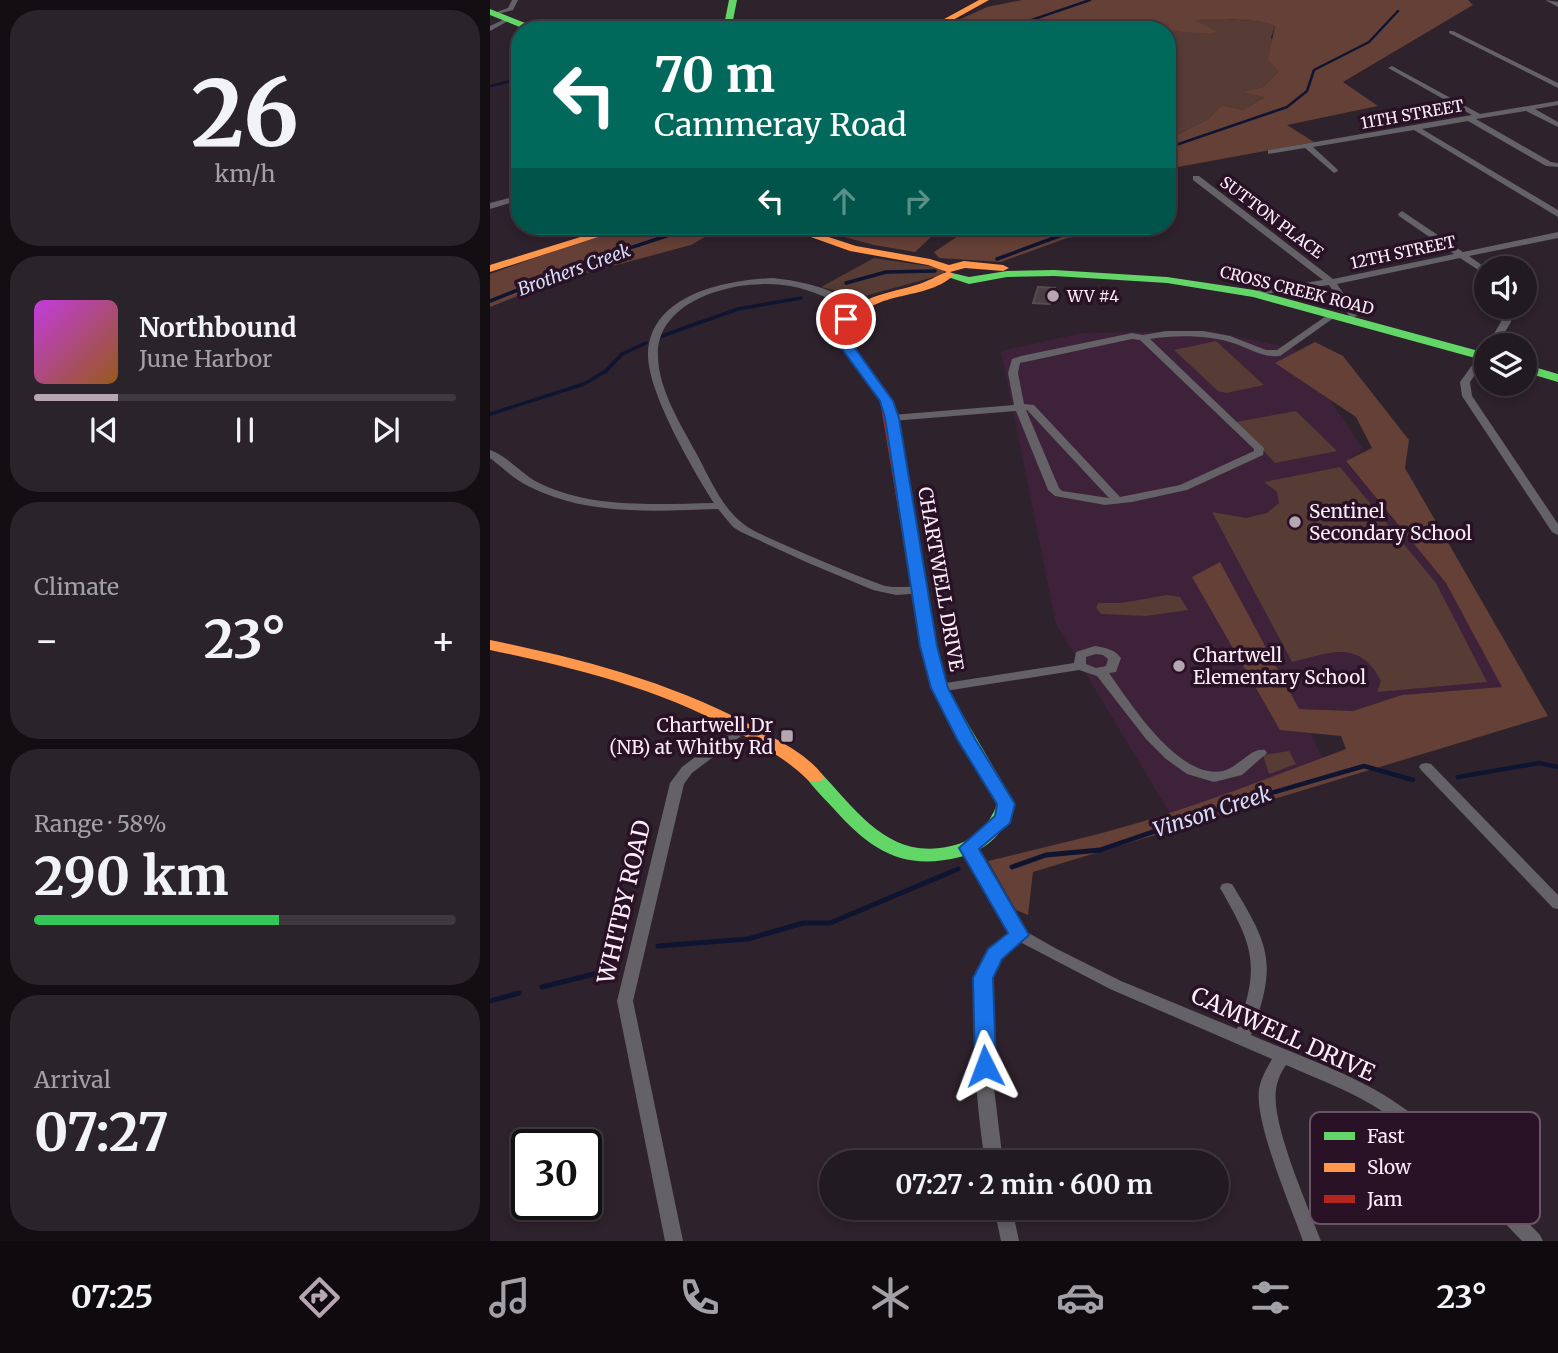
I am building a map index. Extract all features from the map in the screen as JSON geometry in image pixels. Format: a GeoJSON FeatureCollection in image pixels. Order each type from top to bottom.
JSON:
{"type":"FeatureCollection","features":[{"type":"Feature","properties":{"kind":"street"},"geometry":{"type":"LineString","coordinates":[[496,18],[511,9],[515,0]]}},
{"type":"Feature","properties":{"kind":"street"},"geometry":{"type":"LineString","coordinates":[[729,21],[733,0]]}},
{"type":"Feature","properties":{"kind":"street"},"geometry":{"type":"LineString","coordinates":[[945,21],[985,0]]}},
{"type":"Feature","properties":{"kind":"street"},"geometry":{"type":"LineString","coordinates":[[1549,0],[1558,5]]}},
{"type":"Feature","properties":{"kind":"street"},"geometry":{"type":"LineString","coordinates":[[1451,32],[1558,86]]}},
{"type":"Feature","properties":{"kind":"street"},"geometry":{"type":"LineString","coordinates":[[1392,68],[1549,164],[1558,165]]}},
{"type":"Feature","properties":{"kind":"street","name":"11TH STREET"},"geometry":{"type":"LineString","coordinates":[[1270,152],[1558,103]]}},
{"type":"Feature","properties":{"kind":"street"},"geometry":{"type":"LineString","coordinates":[[1527,108],[1558,125]]}},
{"type":"Feature","properties":{"kind":"street"},"geometry":{"type":"LineString","coordinates":[[1417,129],[1558,214]]}},
{"type":"Feature","properties":{"kind":"street"},"geometry":{"type":"LineString","coordinates":[[1306,145],[1334,172]]}},
{"type":"Feature","properties":{"kind":"street","name":"SUTTON PLACE"},"geometry":{"type":"LineString","coordinates":[[1196,178],[1331,282],[1353,315]]}},
{"type":"Feature","properties":{"kind":"street"},"geometry":{"type":"LineString","coordinates":[[490,206],[511,200]]}},
{"type":"Feature","properties":{"kind":"street"},"geometry":{"type":"LineString","coordinates":[[1402,214],[1474,263]]}},
{"type":"Feature","properties":{"kind":"street"},"geometry":{"type":"LineString","coordinates":[[490,269],[598,235]]}},
{"type":"Feature","properties":{"kind":"street"},"geometry":{"type":"LineString","coordinates":[[812,235],[854,249],[930,262],[954,269],[984,271]]}},
{"type":"Feature","properties":{"kind":"street","name":"12TH STREET"},"geometry":{"type":"LineString","coordinates":[[1254,294],[1331,282],[1558,235]]}},
{"type":"Feature","properties":{"kind":"street"},"geometry":{"type":"LineString","coordinates":[[954,269],[969,281]]}},
{"type":"Feature","properties":{"kind":"street"},"geometry":{"type":"LineString","coordinates":[[920,590],[888,591],[739,527],[722,506],[666,404],[651,362],[656,326],[666,314],[693,296],[767,279],[797,282],[828,292],[858,309],[930,287],[954,269]]}},
{"type":"Feature","properties":{"kind":"street"},"geometry":{"type":"LineString","coordinates":[[901,294],[969,281],[984,271]]}},
{"type":"Feature","properties":{"kind":"street","name":"CROSS CREEK ROAD"},"geometry":{"type":"LineString","coordinates":[[984,271],[1167,280],[1254,294],[1474,349]]}},
{"type":"Feature","properties":{"kind":"street","name":"CHARTWELL DRIVE"},"geometry":{"type":"LineString","coordinates":[[490,645],[574,660],[639,679],[744,727],[807,768],[873,838],[907,855],[943,857],[969,848],[1004,819],[1006,804],[970,747],[939,688],[929,646],[892,418],[887,401],[844,342],[846,319],[858,309]]}},
{"type":"Feature","properties":{"kind":"street"},"geometry":{"type":"LineString","coordinates":[[1143,338],[1259,448],[1259,453],[1183,488],[1118,501],[1069,497],[1054,490],[1020,407],[1012,368],[1015,361],[1132,336],[1143,338],[1169,334],[1208,336],[1239,342],[1273,354],[1280,353],[1332,315]]}},
{"type":"Feature","properties":{"kind":"street"},"geometry":{"type":"LineString","coordinates":[[1474,369],[1465,382],[1467,396],[1558,532]]}},
{"type":"Feature","properties":{"kind":"street"},"geometry":{"type":"LineString","coordinates":[[1537,372],[1558,378]]}},
{"type":"Feature","properties":{"kind":"street"},"geometry":{"type":"LineString","coordinates":[[892,418],[1020,407],[1033,409],[1118,501]]}},
{"type":"Feature","properties":{"kind":"street"},"geometry":{"type":"LineString","coordinates":[[490,453],[535,486],[568,498],[659,507],[722,506]]}},
{"type":"Feature","properties":{"kind":"street"},"geometry":{"type":"LineString","coordinates":[[939,688],[1080,666],[1089,671],[1101,672],[1114,665],[1115,658],[1107,652],[1084,653],[1078,659],[1080,666]]}},
{"type":"Feature","properties":{"kind":"street"},"geometry":{"type":"LineString","coordinates":[[1101,672],[1153,739],[1179,764],[1197,775],[1209,778],[1230,774],[1251,764],[1260,753]]}},
{"type":"Feature","properties":{"kind":"street","name":"WHITBY ROAD"},"geometry":{"type":"LineString","coordinates":[[674,1241],[625,1001],[677,783],[688,770],[744,727]]}},
{"type":"Feature","properties":{"kind":"street"},"geometry":{"type":"LineString","coordinates":[[1426,767],[1558,904]]}},
{"type":"Feature","properties":{"kind":"street"},"geometry":{"type":"LineString","coordinates":[[969,848],[1020,935],[995,954],[983,978],[987,1111],[992,1150]]}},
{"type":"Feature","properties":{"kind":"street"},"geometry":{"type":"LineString","coordinates":[[1227,888],[1253,933],[1262,963],[1258,994],[1242,1036]]}},
{"type":"Feature","properties":{"kind":"street","name":"CAMWELL DRIVE"},"geometry":{"type":"LineString","coordinates":[[1020,935],[1117,988],[1242,1036],[1352,1086],[1395,1112]]}},
{"type":"Feature","properties":{"kind":"street"},"geometry":{"type":"LineString","coordinates":[[1282,1056],[1268,1084],[1267,1095],[1274,1129],[1312,1241]]}},
{"type":"Feature","properties":{"kind":"street"},"geometry":{"type":"LineString","coordinates":[[1006,1220],[1010,1241]]}},
{"type":"Feature","properties":{"kind":"street","name":"CAMWELL DRIVE"},"geometry":{"type":"LineString","coordinates":[[1517,1224],[1534,1241]]}},
{"type":"Feature","properties":{"kind":"shaded area"},"geometry":{"type":"Polygon","coordinates":[[[1022,0],[1468,0],[1473,5],[1343,82],[1378,106],[1287,125],[1314,142],[1176,167],[1176,135],[1208,119],[1222,105],[1243,110],[1264,97],[1242,92],[1263,87],[1279,71],[1268,60],[1275,26],[1248,20],[1194,20],[1217,32],[1210,34],[1176,31],[1176,21],[956,21],[987,7],[1022,0]]]}},
{"type":"Feature","properties":{"kind":"shaded area"},"geometry":{"type":"Polygon","coordinates":[[[1215,17],[1275,26],[1271,37],[1279,71],[1263,87],[1244,92],[1265,96],[1243,110],[1222,105],[1208,119],[1176,135],[1176,30],[1210,34],[1193,19],[1215,17]]]}},
{"type":"Feature","properties":{"kind":"shaded area"},"geometry":{"type":"Polygon","coordinates":[[[604,235],[708,235],[691,245],[553,282],[490,307],[490,274],[604,235]]]}},
{"type":"Feature","properties":{"kind":"shaded area"},"geometry":{"type":"Polygon","coordinates":[[[837,235],[937,235],[915,252],[837,235]]]}},
{"type":"Feature","properties":{"kind":"shaded area"},"geometry":{"type":"Polygon","coordinates":[[[1085,235],[1067,238],[1001,262],[939,258],[934,252],[958,236],[1085,235]]]}},
{"type":"Feature","properties":{"kind":"shaded area"},"geometry":{"type":"Polygon","coordinates":[[[874,258],[942,268],[945,274],[861,297],[821,287],[874,258]]]}},
{"type":"Feature","properties":{"kind":"shaded area","name":"Sentinel Secondary School"},"geometry":{"type":"Polygon","coordinates":[[[1211,331],[1296,349],[1363,449],[1346,462],[1446,583],[1503,687],[1402,695],[1353,711],[1300,709],[1326,767],[1171,815],[1056,624],[1001,351],[1082,333],[1211,331]]]}},
{"type":"Feature","properties":{"kind":"shaded area"},"geometry":{"type":"Polygon","coordinates":[[[1216,341],[1264,385],[1226,393],[1218,391],[1174,350],[1216,341]]]}},
{"type":"Feature","properties":{"kind":"shaded area"},"geometry":{"type":"Polygon","coordinates":[[[1315,342],[1343,356],[1409,440],[1405,468],[1548,716],[1033,872],[1028,915],[1016,910],[988,861],[1161,816],[1346,749],[1341,736],[1280,730],[1192,577],[1220,562],[1299,709],[1353,711],[1402,695],[1502,687],[1446,583],[1346,461],[1372,448],[1356,417],[1275,363],[1315,342]]]}},
{"type":"Feature","properties":{"kind":"shaded area"},"geometry":{"type":"Polygon","coordinates":[[[1296,411],[1337,451],[1275,463],[1236,422],[1296,411]]]}},
{"type":"Feature","properties":{"kind":"shaded area"},"geometry":{"type":"Polygon","coordinates":[[[1340,467],[1436,583],[1487,682],[1377,692],[1381,681],[1372,667],[1353,654],[1331,653],[1292,662],[1212,512],[1246,518],[1267,513],[1279,503],[1277,492],[1264,482],[1340,467]]]}},
{"type":"Feature","properties":{"kind":"shaded area"},"geometry":{"type":"Polygon","coordinates":[[[1167,595],[1180,597],[1188,610],[1146,616],[1101,614],[1096,608],[1098,603],[1121,603],[1167,595]]]}},
{"type":"Feature","properties":{"kind":"shaded area"},"geometry":{"type":"Polygon","coordinates":[[[1289,751],[1296,764],[1269,774],[1263,755],[1289,751]]]}},
{"type":"Feature","properties":{"kind":"building"},"geometry":{"type":"Polygon","coordinates":[[[1038,287],[1055,288],[1050,304],[1033,303],[1038,287]]]}},
{"type":"Feature","properties":{"kind":"waterway","name":"Brothers Creek"},"geometry":{"type":"LineString","coordinates":[[1028,21],[1090,0]]}},
{"type":"Feature","properties":{"kind":"waterway"},"geometry":{"type":"LineString","coordinates":[[1176,145],[1287,107],[1307,91],[1314,70],[1369,42],[1398,11]]}},
{"type":"Feature","properties":{"kind":"waterway"},"geometry":{"type":"LineString","coordinates":[[490,86],[511,81]]}},
{"type":"Feature","properties":{"kind":"waterway","name":"Brothers Creek"},"geometry":{"type":"LineString","coordinates":[[490,301],[599,258],[669,235]]}},
{"type":"Feature","properties":{"kind":"waterway"},"geometry":{"type":"LineString","coordinates":[[997,259],[1062,235]]}},
{"type":"Feature","properties":{"kind":"waterway"},"geometry":{"type":"LineString","coordinates":[[846,283],[886,272],[935,271]]}},
{"type":"Feature","properties":{"kind":"waterway"},"geometry":{"type":"LineString","coordinates":[[656,338],[738,309],[801,298]]}},
{"type":"Feature","properties":{"kind":"waterway"},"geometry":{"type":"LineString","coordinates":[[490,414],[584,384],[606,371],[622,354],[646,343]]}},
{"type":"Feature","properties":{"kind":"waterway","name":"Vinson Creek"},"geometry":{"type":"LineString","coordinates":[[1458,777],[1539,763],[1558,767]]}},
{"type":"Feature","properties":{"kind":"waterway","name":"Vinson Creek"},"geometry":{"type":"LineString","coordinates":[[1238,803],[1364,766],[1413,780]]}},
{"type":"Feature","properties":{"kind":"waterway","name":"Vinson Creek"},"geometry":{"type":"LineString","coordinates":[[1238,803],[1243,801]]}},
{"type":"Feature","properties":{"kind":"waterway","name":"Vinson Creek"},"geometry":{"type":"LineString","coordinates":[[1012,867],[1046,855],[1100,850],[1238,803]]}},
{"type":"Feature","properties":{"kind":"waterway","name":"Vinson Creek"},"geometry":{"type":"LineString","coordinates":[[658,946],[748,939],[803,923],[830,923],[958,869]]}},
{"type":"Feature","properties":{"kind":"waterway","name":"Vinson Creek"},"geometry":{"type":"LineString","coordinates":[[542,987],[598,973]]}},
{"type":"Feature","properties":{"kind":"waterway","name":"Vinson Creek"},"geometry":{"type":"LineString","coordinates":[[490,1001],[519,993]]}},
{"type":"Feature","properties":{"kind":"traffic: fast"},"geometry":{"type":"LineString","coordinates":[[729,21],[733,0]]}},
{"type":"Feature","properties":{"kind":"traffic: fast"},"geometry":{"type":"LineString","coordinates":[[490,12],[512,21]]}},
{"type":"Feature","properties":{"kind":"traffic: fast"},"geometry":{"type":"LineString","coordinates":[[948,275],[969,281],[1007,274],[1054,273],[1167,280],[1254,294],[1474,354]]}},
{"type":"Feature","properties":{"kind":"traffic: fast"},"geometry":{"type":"LineString","coordinates":[[1537,372],[1558,378]]}},
{"type":"Feature","properties":{"kind":"traffic: fast"},"geometry":{"type":"LineString","coordinates":[[815,777],[846,811],[878,840],[915,856],[937,856],[971,847],[985,838],[1000,819],[1006,804],[939,688],[928,646],[918,580]]}},
{"type":"Feature","properties":{"kind":"traffic: slow"},"geometry":{"type":"LineString","coordinates":[[945,21],[985,0]]}},
{"type":"Feature","properties":{"kind":"traffic: slow"},"geometry":{"type":"LineString","coordinates":[[490,269],[598,235]]}},
{"type":"Feature","properties":{"kind":"traffic: slow"},"geometry":{"type":"LineString","coordinates":[[812,235],[854,249],[930,262],[949,269]]}},
{"type":"Feature","properties":{"kind":"traffic: slow"},"geometry":{"type":"LineString","coordinates":[[949,269],[964,264],[1003,268]]}},
{"type":"Feature","properties":{"kind":"traffic: slow"},"geometry":{"type":"LineString","coordinates":[[843,337],[847,321],[856,310],[869,302],[919,288],[948,275]]}},
{"type":"Feature","properties":{"kind":"traffic: slow"},"geometry":{"type":"LineString","coordinates":[[490,645],[596,669],[665,691],[699,705],[770,743],[791,756],[815,777]]}},
{"type":"Feature","properties":{"kind":"traffic: jam"},"geometry":{"type":"LineString","coordinates":[[843,337],[843,342],[887,401],[918,580]]}},
{"type":"Feature","properties":{"kind":"place","name":"WV #4"},"geometry":{"type":"Point","coordinates":[1053,296]}},
{"type":"Feature","properties":{"kind":"place","name":"Sentinel Secondary School"},"geometry":{"type":"Point","coordinates":[1295,522]}},
{"type":"Feature","properties":{"kind":"place","name":"Chartwell Elementary School"},"geometry":{"type":"Point","coordinates":[1179,666]}},
{"type":"Feature","properties":{"kind":"place","name":"Chartwell Dr (NB) at Whitby Rd"},"geometry":{"type":"Point","coordinates":[787,736]}},
{"type":"Feature","properties":{"kind":"route"},"geometry":{"type":"LineString","coordinates":[[846,319],[844,342],[887,401],[892,418],[929,646],[939,688],[975,755],[997,785],[1006,804],[1004,819],[969,848],[1020,935],[995,954],[983,978],[985,1066]]}}]}
